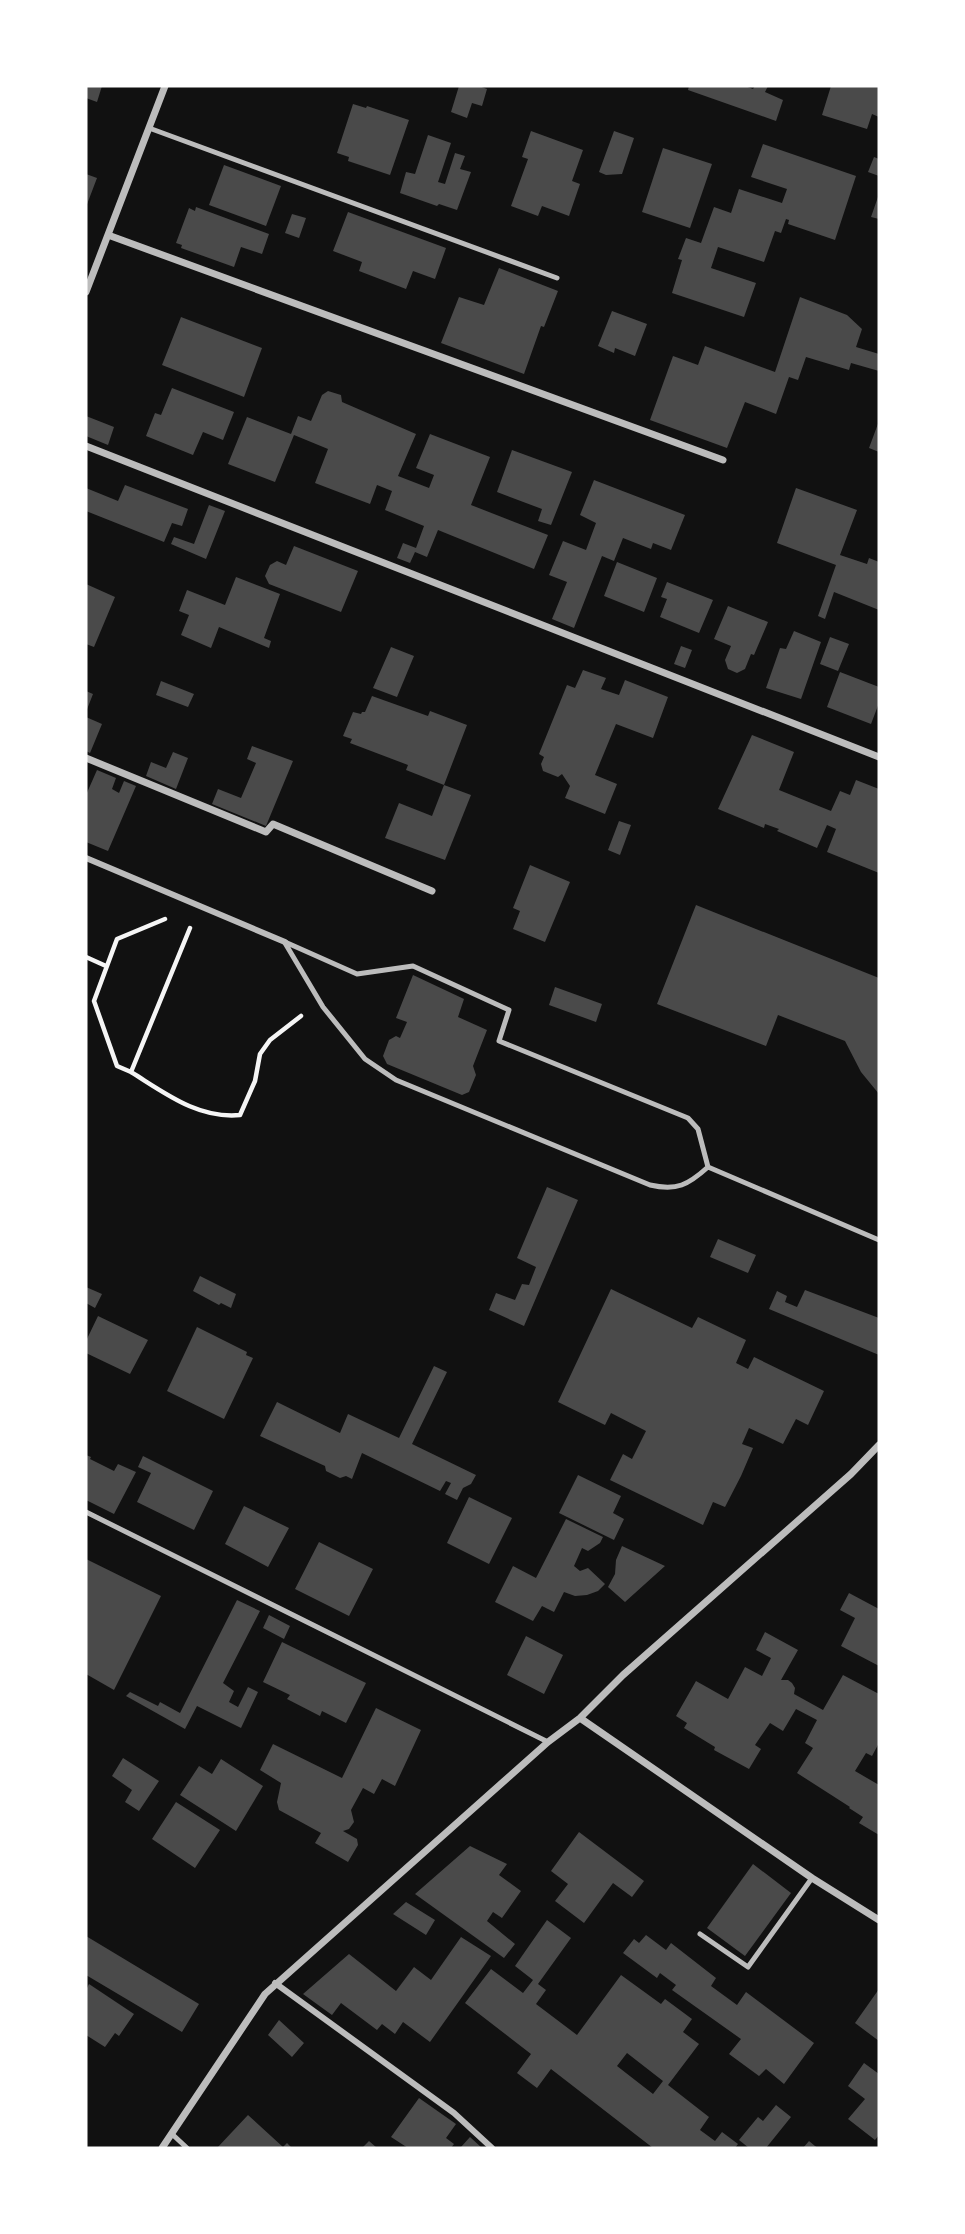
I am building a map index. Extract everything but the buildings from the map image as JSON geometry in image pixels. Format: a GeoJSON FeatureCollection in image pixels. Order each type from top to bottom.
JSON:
{"type":"FeatureCollection","features":[{"type":"Feature","properties":{"kind":"street"},"geometry":{"type":"LineString","coordinates":[[86,292],[164,86]]}},
{"type":"Feature","properties":{"kind":"street"},"geometry":{"type":"LineString","coordinates":[[108,234],[723,460]]}},
{"type":"Feature","properties":{"kind":"street"},"geometry":{"type":"LineString","coordinates":[[86,446],[879,757]]}},
{"type":"Feature","properties":{"kind":"street"},"geometry":{"type":"LineString","coordinates":[[86,758],[266,832],[273,824],[432,891]]}},
{"type":"Feature","properties":{"kind":"street"},"geometry":{"type":"LineString","coordinates":[[86,858],[285,942]]}},
{"type":"Feature","properties":{"kind":"street"},"geometry":{"type":"LineString","coordinates":[[162,2148],[260,1999],[275,1983],[548,1742],[580,1718],[624,1675],[851,1474],[879,1445]]}},
{"type":"Feature","properties":{"kind":"street"},"geometry":{"type":"LineString","coordinates":[[580,1718],[812,1878],[879,1920]]}},
{"type":"Feature","properties":{"kind":"street"},"geometry":{"type":"LineString","coordinates":[[275,1983],[454,2113],[492,2148]]}},
{"type":"Feature","properties":{"kind":"lane"},"geometry":{"type":"LineString","coordinates":[[149,128],[557,278]]}},
{"type":"Feature","properties":{"kind":"lane"},"geometry":{"type":"LineString","coordinates":[[285,942],[314,995],[365,1059],[396,1080],[650,1185],[666,1188],[682,1186],[708,1167]]}},
{"type":"Feature","properties":{"kind":"lane"},"geometry":{"type":"LineString","coordinates":[[285,942],[357,974],[413,966],[509,1010],[499,1041],[688,1118],[698,1129],[708,1167]]}},
{"type":"Feature","properties":{"kind":"lane"},"geometry":{"type":"LineString","coordinates":[[708,1167],[879,1240]]}},
{"type":"Feature","properties":{"kind":"lane"},"geometry":{"type":"LineString","coordinates":[[86,1513],[548,1742]]}},
{"type":"Feature","properties":{"kind":"lane"},"geometry":{"type":"LineString","coordinates":[[700,1934],[748,1967],[812,1878]]}},
{"type":"Feature","properties":{"kind":"lane"},"geometry":{"type":"LineString","coordinates":[[172,2134],[187,2148]]}},
{"type":"Feature","properties":{"kind":"path"},"geometry":{"type":"LineString","coordinates":[[131,1072],[200,904]]}},
{"type":"Feature","properties":{"kind":"path"},"geometry":{"type":"LineString","coordinates":[[167,918],[117,939],[94,1001],[117,1066],[192,1109],[228,1116],[240,1115],[255,1081],[260,1054],[270,1040],[300,1018],[314,995]]}},
{"type":"Feature","properties":{"kind":"path"},"geometry":{"type":"LineString","coordinates":[[86,957],[106,966]]}}]}
